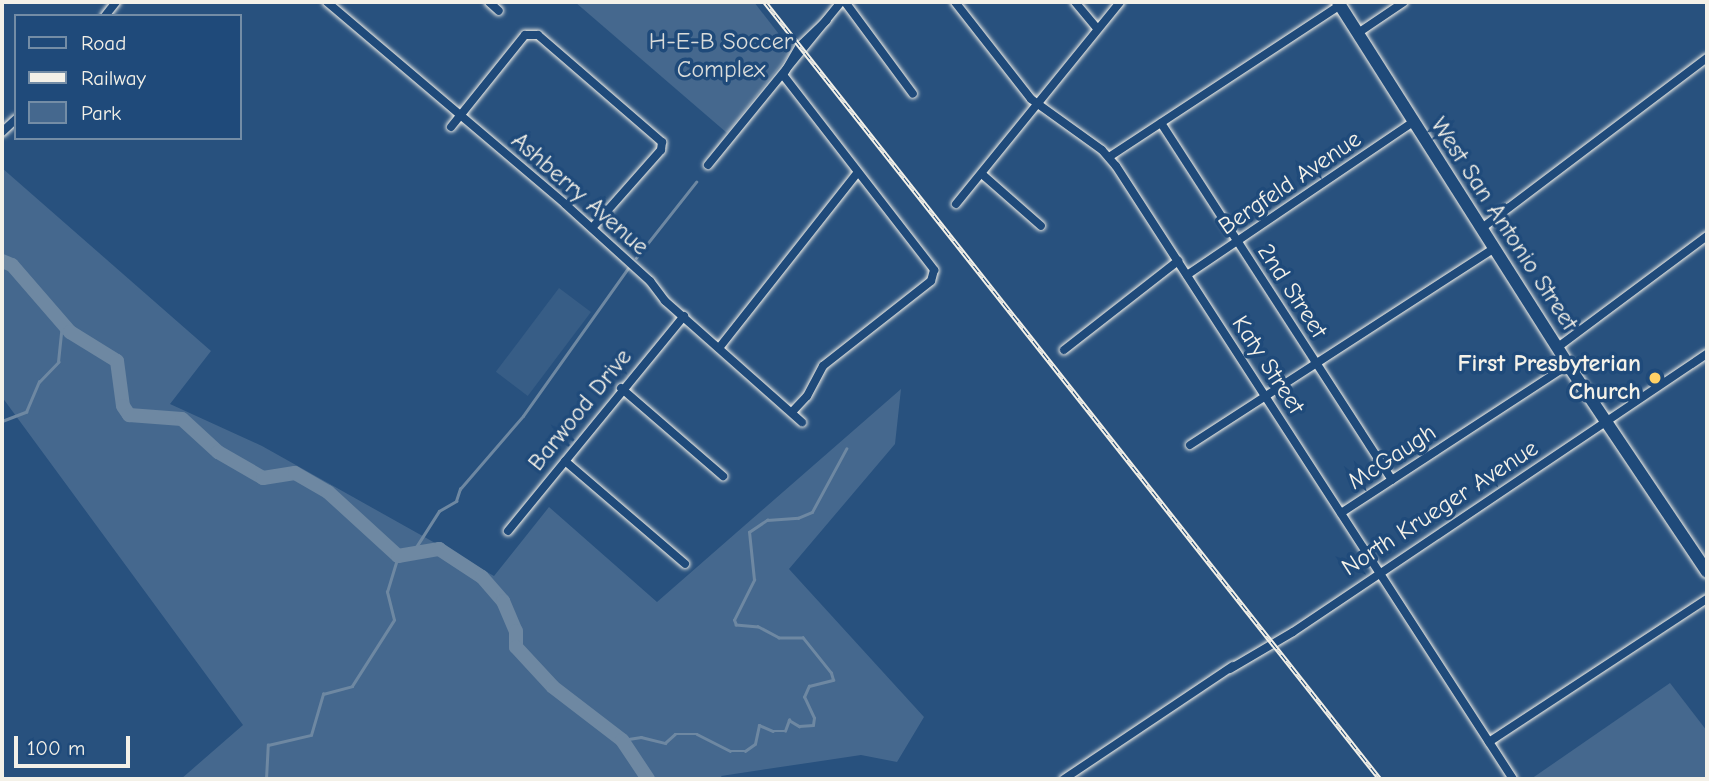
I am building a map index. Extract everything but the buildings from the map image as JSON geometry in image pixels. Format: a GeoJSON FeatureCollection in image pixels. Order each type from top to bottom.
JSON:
{"type":"FeatureCollection","features":[{"type":"Feature","properties":{"kind":"street","name":"Ashberry Avenue"},"geometry":{"type":"LineString","coordinates":[[327,2],[592,228],[684,316],[802,422]]}},
{"type":"Feature","properties":{"kind":"street"},"geometry":{"type":"LineString","coordinates":[[489,2],[499,11]]}},
{"type":"Feature","properties":{"kind":"street"},"geometry":{"type":"LineString","coordinates":[[708,165],[843,2],[913,94]]}},
{"type":"Feature","properties":{"kind":"street","name":"Katy Street"},"geometry":{"type":"LineString","coordinates":[[954,2],[1038,105],[1108,157],[1513,779]]}},
{"type":"Feature","properties":{"kind":"street"},"geometry":{"type":"LineString","coordinates":[[1075,2],[1098,29]]}},
{"type":"Feature","properties":{"kind":"street"},"geometry":{"type":"LineString","coordinates":[[957,204],[1120,2]]}},
{"type":"Feature","properties":{"kind":"street"},"geometry":{"type":"LineString","coordinates":[[1358,33],[1404,2]]}},
{"type":"Feature","properties":{"kind":"street"},"geometry":{"type":"LineString","coordinates":[[1108,157],[1339,3]]}},
{"type":"Feature","properties":{"kind":"street","name":"West San Antonio Street"},"geometry":{"type":"LineString","coordinates":[[1339,3],[1568,365],[1707,572]]}},
{"type":"Feature","properties":{"kind":"street"},"geometry":{"type":"LineString","coordinates":[[451,127],[525,35],[538,35],[662,142],[661,150],[592,228]]}},
{"type":"Feature","properties":{"kind":"street"},"geometry":{"type":"LineString","coordinates":[[1482,228],[1707,58]]}},
{"type":"Feature","properties":{"kind":"street"},"geometry":{"type":"LineString","coordinates":[[783,75],[857,173],[932,262],[934,274],[931,281],[823,366],[807,396],[792,412]]}},
{"type":"Feature","properties":{"kind":"street","name":"Bergfeld Avenue"},"geometry":{"type":"LineString","coordinates":[[1187,275],[1413,122]]}},
{"type":"Feature","properties":{"kind":"street","name":"2nd Street"},"geometry":{"type":"LineString","coordinates":[[1161,123],[1392,480]]}},
{"type":"Feature","properties":{"kind":"street"},"geometry":{"type":"LineString","coordinates":[[719,348],[857,173]]}},
{"type":"Feature","properties":{"kind":"street"},"geometry":{"type":"LineString","coordinates":[[983,175],[1041,226]]}},
{"type":"Feature","properties":{"kind":"street"},"geometry":{"type":"LineString","coordinates":[[1558,347],[1707,236]]}},
{"type":"Feature","properties":{"kind":"street"},"geometry":{"type":"LineString","coordinates":[[1190,446],[1495,248]]}},
{"type":"Feature","properties":{"kind":"street"},"geometry":{"type":"LineString","coordinates":[[1065,350],[1178,261]]}},
{"type":"Feature","properties":{"kind":"street","name":"Barwood Drive"},"geometry":{"type":"LineString","coordinates":[[508,531],[621,388],[684,316]]}},
{"type":"Feature","properties":{"kind":"street"},"geometry":{"type":"LineString","coordinates":[[1705,355],[1707,365]]}},
{"type":"Feature","properties":{"kind":"street","name":"North Krueger Avenue"},"geometry":{"type":"LineString","coordinates":[[1064,779],[1705,355]]}},
{"type":"Feature","properties":{"kind":"street","name":"McGaugh"},"geometry":{"type":"LineString","coordinates":[[1341,513],[1568,365]]}},
{"type":"Feature","properties":{"kind":"street"},"geometry":{"type":"LineString","coordinates":[[621,388],[723,477]]}},
{"type":"Feature","properties":{"kind":"street"},"geometry":{"type":"LineString","coordinates":[[565,461],[685,564]]}},
{"type":"Feature","properties":{"kind":"street"},"geometry":{"type":"LineString","coordinates":[[1489,742],[1707,599]]}},
{"type":"Feature","properties":{"kind":"shaded area"},"geometry":{"type":"Polygon","coordinates":[[[559,288],[591,312],[528,396],[496,372],[559,288]]]}},
{"type":"Feature","properties":{"kind":"green space","name":"H-E-B Soccer Complex"},"geometry":{"type":"Polygon","coordinates":[[[575,2],[754,2],[792,51],[727,133],[575,2]]]}},
{"type":"Feature","properties":{"kind":"green space"},"geometry":{"type":"Polygon","coordinates":[[[2,168],[211,351],[170,404],[262,446],[494,576],[549,507],[657,602],[901,389],[895,444],[789,569],[924,717],[897,762],[861,755],[721,776],[723,779],[181,779],[243,725],[2,397],[2,168]]]}},
{"type":"Feature","properties":{"kind":"green space"},"geometry":{"type":"Polygon","coordinates":[[[1670,683],[1707,731],[1707,779],[1531,779],[1670,683]]]}},
{"type":"Feature","properties":{"kind":"waterway"},"geometry":{"type":"LineString","coordinates":[[636,258],[696,182]]}},
{"type":"Feature","properties":{"kind":"waterway"},"geometry":{"type":"LineString","coordinates":[[2,261],[12,265],[70,332],[117,361],[123,406],[129,415],[182,419],[218,452],[263,478],[295,473],[328,492],[398,556],[439,549],[482,577],[503,601],[516,631],[516,647],[553,687],[622,740],[648,779]]}},
{"type":"Feature","properties":{"kind":"waterway"},"geometry":{"type":"LineString","coordinates":[[411,555],[439,511],[456,501],[460,489],[523,416],[628,268]]}},
{"type":"Feature","properties":{"kind":"waterway"},"geometry":{"type":"LineString","coordinates":[[2,421],[26,412],[39,382],[58,362],[62,323]]}},
{"type":"Feature","properties":{"kind":"waterway"},"geometry":{"type":"LineString","coordinates":[[622,740],[641,737],[665,743],[675,734],[697,734],[730,751],[745,751],[755,744],[759,725],[773,731],[785,731],[789,720],[799,726],[813,725],[814,718],[804,697],[809,686],[833,680],[831,673],[803,638],[779,638],[758,627],[736,625],[734,620],[754,580],[749,532],[767,520],[798,518],[812,512],[846,449]]}},
{"type":"Feature","properties":{"kind":"waterway"},"geometry":{"type":"LineString","coordinates":[[2,503],[2,521]]}},
{"type":"Feature","properties":{"kind":"waterway"},"geometry":{"type":"LineString","coordinates":[[266,779],[268,745],[311,735],[323,694],[352,686],[394,620],[387,592],[398,556]]}},
{"type":"Feature","properties":{"kind":"railway"},"geometry":{"type":"LineString","coordinates":[[765,2],[1380,779]]}},
{"type":"Feature","properties":{"kind":"place","name":"First Presbyterian Church"},"geometry":{"type":"Point","coordinates":[1655,378]}}]}
